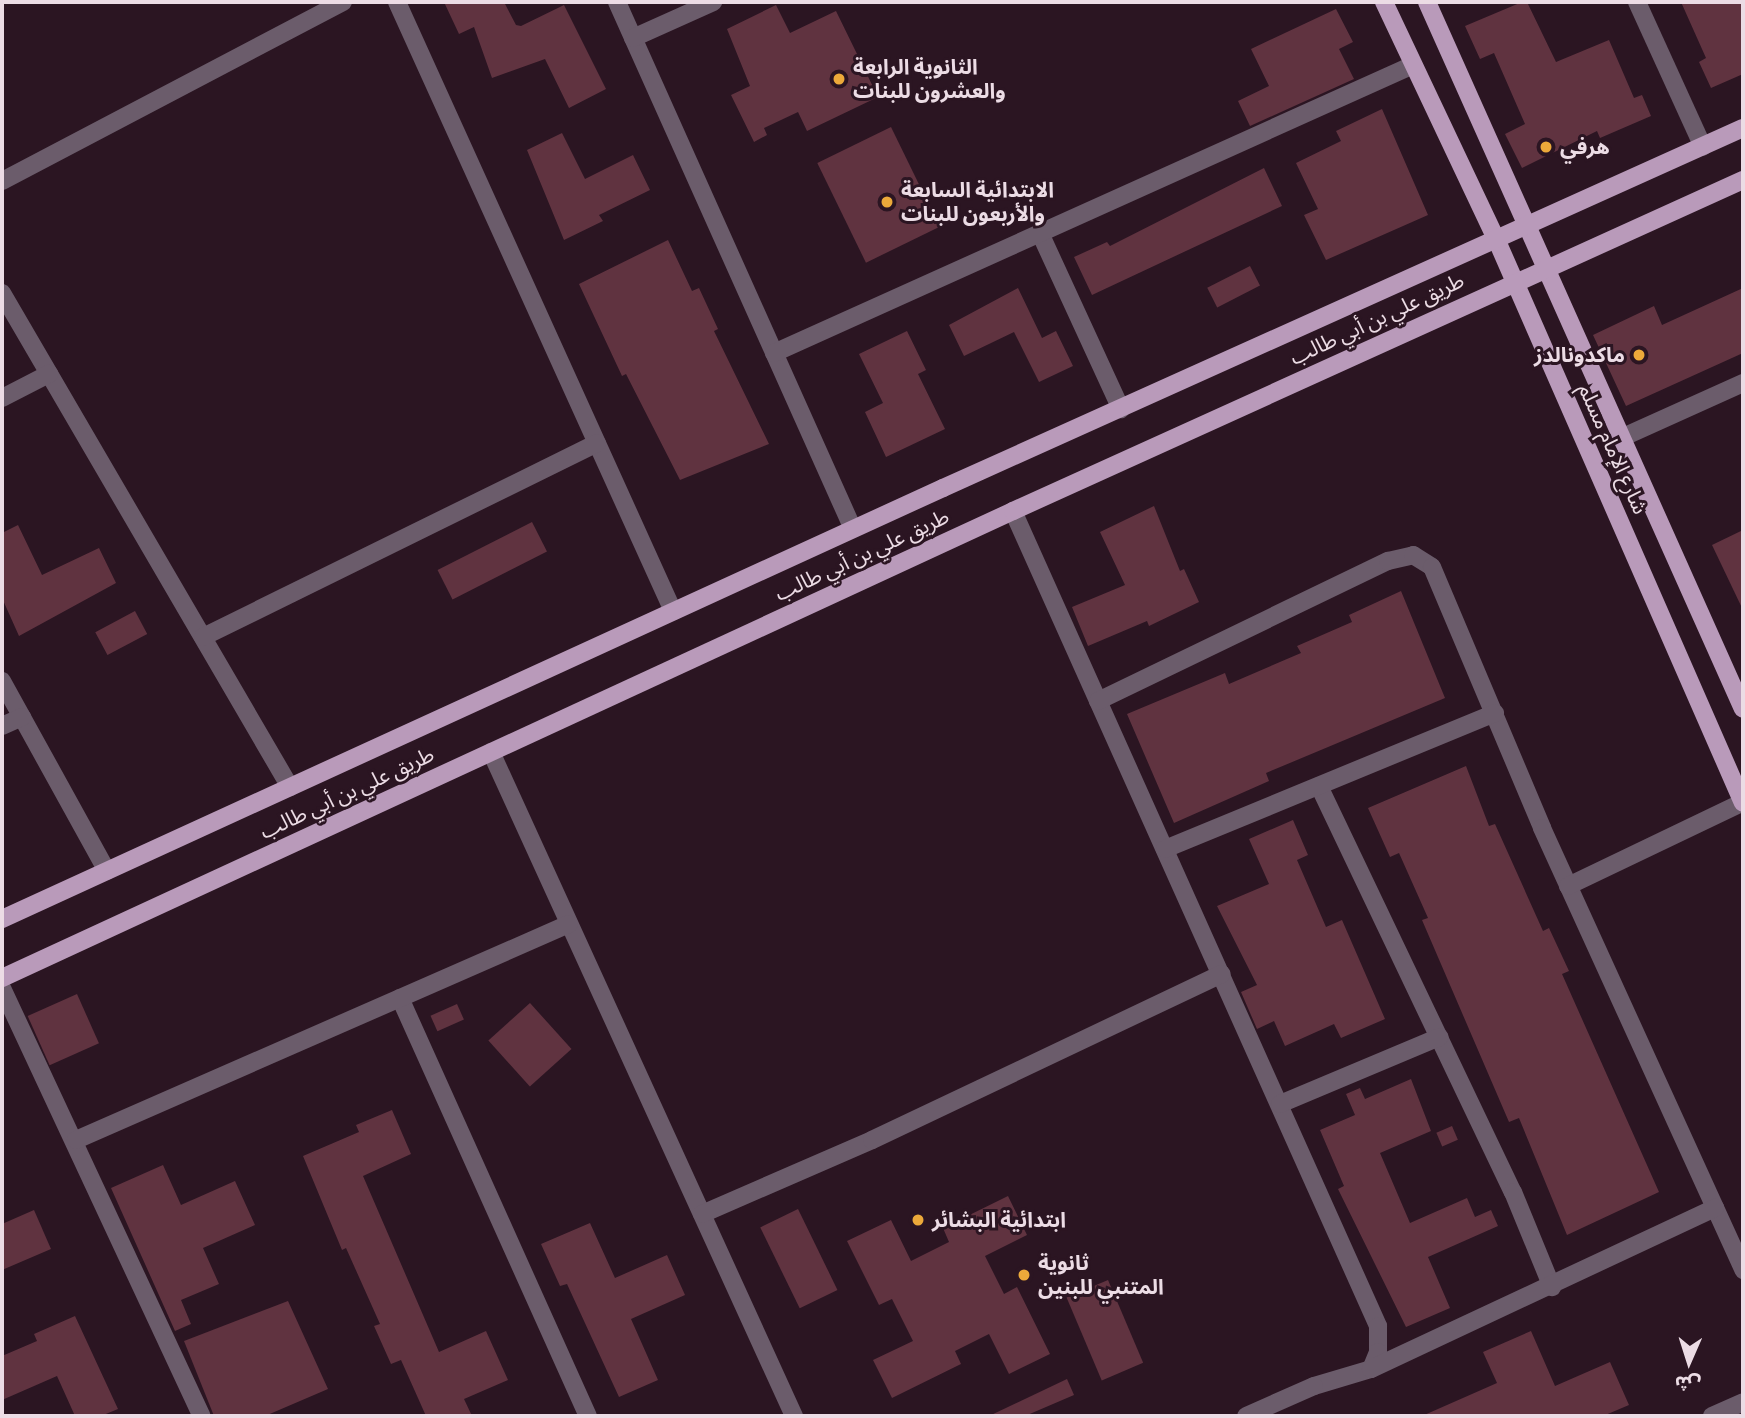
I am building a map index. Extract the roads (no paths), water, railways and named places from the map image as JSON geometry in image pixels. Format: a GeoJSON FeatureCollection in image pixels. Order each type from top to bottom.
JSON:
{"type":"FeatureCollection","features":[{"type":"Feature","properties":{"kind":"main road","name":"شارع الإمام مسلم"},"geometry":{"type":"LineString","coordinates":[[1384,2],[1497,241],[1743,802]]}},
{"type":"Feature","properties":{"kind":"main road","name":"شارع الإمام مسلم"},"geometry":{"type":"LineString","coordinates":[[1427,2],[1743,709]]}},
{"type":"Feature","properties":{"kind":"main road","name":"طريق علي بن أبي طالب"},"geometry":{"type":"LineString","coordinates":[[2,919],[853,529],[1743,128]]}},
{"type":"Feature","properties":{"kind":"main road","name":"طريق علي بن أبي طالب"},"geometry":{"type":"LineString","coordinates":[[2,978],[1013,510],[1743,180]]}},
{"type":"Feature","properties":{"kind":"street"},"geometry":{"type":"LineString","coordinates":[[2,181],[343,2]]}},
{"type":"Feature","properties":{"kind":"street"},"geometry":{"type":"LineString","coordinates":[[397,2],[673,611]]}},
{"type":"Feature","properties":{"kind":"street"},"geometry":{"type":"LineString","coordinates":[[617,2],[853,529]]}},
{"type":"Feature","properties":{"kind":"street"},"geometry":{"type":"LineString","coordinates":[[633,38],[713,2]]}},
{"type":"Feature","properties":{"kind":"street"},"geometry":{"type":"LineString","coordinates":[[1637,2],[1703,147]]}},
{"type":"Feature","properties":{"kind":"street"},"geometry":{"type":"LineString","coordinates":[[774,353],[1413,65]]}},
{"type":"Feature","properties":{"kind":"street"},"geometry":{"type":"LineString","coordinates":[[1040,233],[1121,409]]}},
{"type":"Feature","properties":{"kind":"street"},"geometry":{"type":"LineString","coordinates":[[2,293],[290,787]]}},
{"type":"Feature","properties":{"kind":"street"},"geometry":{"type":"LineString","coordinates":[[2,398],[49,374]]}},
{"type":"Feature","properties":{"kind":"street"},"geometry":{"type":"LineString","coordinates":[[1621,438],[1743,383]]}},
{"type":"Feature","properties":{"kind":"street"},"geometry":{"type":"LineString","coordinates":[[203,637],[597,443]]}},
{"type":"Feature","properties":{"kind":"street"},"geometry":{"type":"LineString","coordinates":[[1013,510],[1378,1326],[1378,1352],[1371,1369]]}},
{"type":"Feature","properties":{"kind":"street"},"geometry":{"type":"LineString","coordinates":[[1098,701],[1388,561],[1413,555],[1433,567],[1568,886],[1743,1270]]}},
{"type":"Feature","properties":{"kind":"street"},"geometry":{"type":"LineString","coordinates":[[2,681],[107,871]]}},
{"type":"Feature","properties":{"kind":"street"},"geometry":{"type":"LineString","coordinates":[[1165,849],[1495,713]]}},
{"type":"Feature","properties":{"kind":"street"},"geometry":{"type":"LineString","coordinates":[[2,726],[22,717]]}},
{"type":"Feature","properties":{"kind":"street"},"geometry":{"type":"LineString","coordinates":[[491,752],[702,1213],[789,1415]]}},
{"type":"Feature","properties":{"kind":"street"},"geometry":{"type":"LineString","coordinates":[[1320,786],[1513,1192],[1552,1287]]}},
{"type":"Feature","properties":{"kind":"street"},"geometry":{"type":"LineString","coordinates":[[1568,886],[1743,802]]}},
{"type":"Feature","properties":{"kind":"street"},"geometry":{"type":"LineString","coordinates":[[76,1140],[569,924]]}},
{"type":"Feature","properties":{"kind":"street"},"geometry":{"type":"LineString","coordinates":[[702,1213],[872,1140],[1222,974]]}},
{"type":"Feature","properties":{"kind":"street"},"geometry":{"type":"LineString","coordinates":[[2,988],[76,1140],[202,1416]]}},
{"type":"Feature","properties":{"kind":"street"},"geometry":{"type":"LineString","coordinates":[[400,999],[588,1416]]}},
{"type":"Feature","properties":{"kind":"street"},"geometry":{"type":"LineString","coordinates":[[1280,1104],[1439,1037]]}},
{"type":"Feature","properties":{"kind":"street"},"geometry":{"type":"LineString","coordinates":[[1246,1416],[1314,1386],[1371,1369],[1552,1287],[1715,1208]]}},
{"type":"Feature","properties":{"kind":"street"},"geometry":{"type":"LineString","coordinates":[[1712,1416],[1743,1402]]}},
{"type":"Feature","properties":{"kind":"place","name":"الثانوية الرابعة والعشرون للبنات"},"geometry":{"type":"Point","coordinates":[839,79]}},
{"type":"Feature","properties":{"kind":"place","name":"هرفي"},"geometry":{"type":"Point","coordinates":[1546,147]}},
{"type":"Feature","properties":{"kind":"place","name":"الابتدائية السابعة والأربعون للبنات"},"geometry":{"type":"Point","coordinates":[887,202]}},
{"type":"Feature","properties":{"kind":"place","name":"ماكدونالدز"},"geometry":{"type":"Point","coordinates":[1639,355]}},
{"type":"Feature","properties":{"kind":"place","name":"ابتدائية البشائر"},"geometry":{"type":"Point","coordinates":[918,1220]}},
{"type":"Feature","properties":{"kind":"place","name":"ثانوية المتنبي للبنين"},"geometry":{"type":"Point","coordinates":[1024,1275]}}]}
